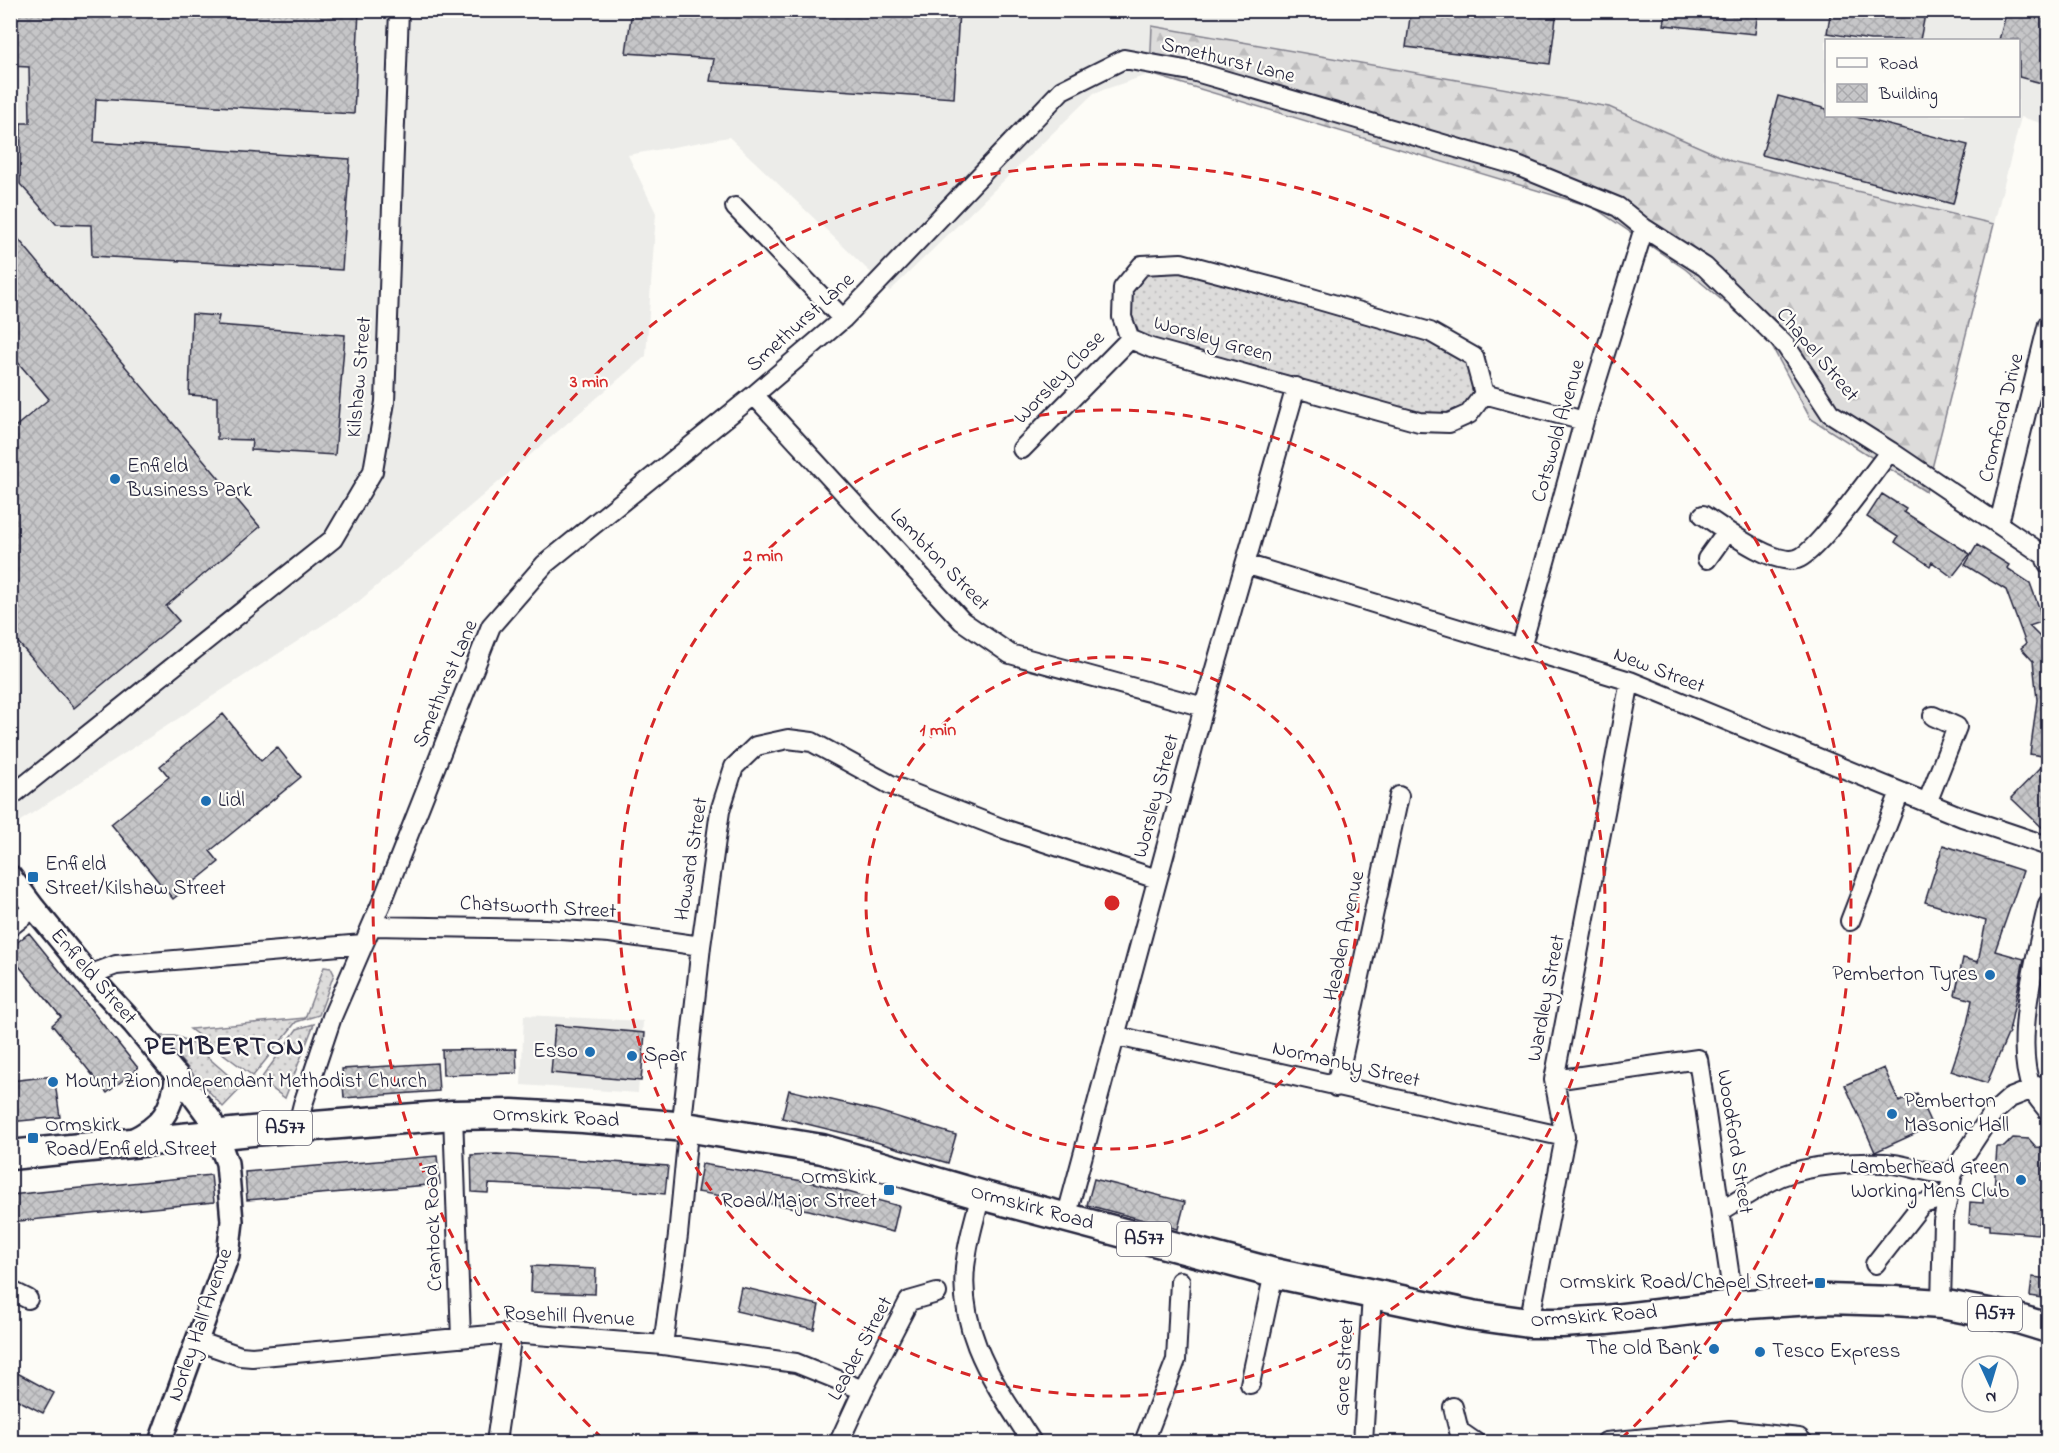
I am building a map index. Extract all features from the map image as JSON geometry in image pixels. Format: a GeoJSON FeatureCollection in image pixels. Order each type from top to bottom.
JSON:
{"type":"FeatureCollection","features":[{"type":"Feature","properties":{"kind":"highway","name":"Ormskirk Road"},"geometry":{"type":"LineString","coordinates":[[10,1155],[453,1115],[537,1115],[686,1127],[822,1149],[981,1195],[1274,1273],[1463,1313],[1528,1323],[1606,1320],[1734,1305],[1827,1299],[1941,1304],[2015,1318],[2049,1328]]}},
{"type":"Feature","properties":{"kind":"street","name":"Kilshaw Street"},"geometry":{"type":"LineString","coordinates":[[10,797],[333,539],[373,471],[385,402],[399,10]]}},
{"type":"Feature","properties":{"kind":"street","name":"Smethurst Lane"},"geometry":{"type":"LineString","coordinates":[[303,1127],[301,1112],[303,1104],[332,1017],[372,926],[491,626],[545,564],[754,395],[843,319],[1062,90],[1124,59],[1196,72],[1515,165],[1618,207],[1644,228]]}},
{"type":"Feature","properties":{"kind":"street"},"geometry":{"type":"LineString","coordinates":[[735,207],[843,319]]}},
{"type":"Feature","properties":{"kind":"street","name":"Cotswold Avenue"},"geometry":{"type":"LineString","coordinates":[[1521,648],[1584,421],[1644,228]]}},
{"type":"Feature","properties":{"kind":"street","name":"Chapel Street"},"geometry":{"type":"LineString","coordinates":[[1644,228],[1705,267],[1786,346],[1830,413],[1999,523],[2044,555],[2049,564]]}},
{"type":"Feature","properties":{"kind":"street","name":"Worsley Green"},"geometry":{"type":"LineString","coordinates":[[1181,263],[1430,332],[1474,357],[1484,394],[1469,414],[1449,423],[1419,422],[1151,348],[1130,339],[1122,317],[1123,288],[1142,265],[1181,263]]}},
{"type":"Feature","properties":{"kind":"street","name":"Cromford Drive"},"geometry":{"type":"LineString","coordinates":[[1999,523],[2042,381],[2049,324]]}},
{"type":"Feature","properties":{"kind":"street","name":"Worsley Close"},"geometry":{"type":"LineString","coordinates":[[1022,449],[1130,339]]}},
{"type":"Feature","properties":{"kind":"street","name":"Worsley Street"},"geometry":{"type":"LineString","coordinates":[[1066,1218],[1204,707],[1296,387]]}},
{"type":"Feature","properties":{"kind":"street"},"geometry":{"type":"LineString","coordinates":[[1484,394],[1584,421]]}},
{"type":"Feature","properties":{"kind":"street","name":"Lambton Street"},"geometry":{"type":"LineString","coordinates":[[754,395],[962,621],[1010,654],[1204,707]]}},
{"type":"Feature","properties":{"kind":"street"},"geometry":{"type":"LineString","coordinates":[[1703,515],[1766,554],[1797,559],[1816,546],[1890,451]]}},
{"type":"Feature","properties":{"kind":"street"},"geometry":{"type":"LineString","coordinates":[[1707,559],[1727,531]]}},
{"type":"Feature","properties":{"kind":"street","name":"New Street"},"geometry":{"type":"LineString","coordinates":[[1245,564],[1630,681],[1962,818],[2049,846]]}},
{"type":"Feature","properties":{"kind":"street","name":"Wardley Street"},"geometry":{"type":"LineString","coordinates":[[1528,1323],[1565,1137],[1554,1080],[1630,681]]}},
{"type":"Feature","properties":{"kind":"street"},"geometry":{"type":"LineString","coordinates":[[1927,803],[1957,727],[1933,716]]}},
{"type":"Feature","properties":{"kind":"street","name":"Howard Street"},"geometry":{"type":"LineString","coordinates":[[663,1345],[687,1142],[683,1112],[701,945],[720,811],[734,767],[756,746],[788,739],[812,742],[891,785],[1001,828],[1157,879]]}},
{"type":"Feature","properties":{"kind":"street"},"geometry":{"type":"LineString","coordinates":[[1850,921],[1900,792]]}},
{"type":"Feature","properties":{"kind":"street","name":"Headen Avenue"},"geometry":{"type":"LineString","coordinates":[[1336,1087],[1399,796]]}},
{"type":"Feature","properties":{"kind":"street","name":"Enfield Street"},"geometry":{"type":"LineString","coordinates":[[10,876],[89,975],[177,1075],[211,1120],[218,1135]]}},
{"type":"Feature","properties":{"kind":"street"},"geometry":{"type":"LineString","coordinates":[[2049,904],[2037,951],[2024,1028],[2026,1066],[2041,1086],[2049,1111]]}},
{"type":"Feature","properties":{"kind":"street"},"geometry":{"type":"LineString","coordinates":[[10,927],[34,908]]}},
{"type":"Feature","properties":{"kind":"street","name":"Chatsworth Street"},"geometry":{"type":"LineString","coordinates":[[372,926],[545,929],[610,933],[701,945]]}},
{"type":"Feature","properties":{"kind":"street"},"geometry":{"type":"LineString","coordinates":[[89,975],[116,965],[363,944]]}},
{"type":"Feature","properties":{"kind":"street","name":"Normanby Street"},"geometry":{"type":"LineString","coordinates":[[1117,1036],[1565,1137]]}},
{"type":"Feature","properties":{"kind":"street","name":"Woodford Street"},"geometry":{"type":"LineString","coordinates":[[1554,1080],[1698,1059],[1734,1305]]}},
{"type":"Feature","properties":{"kind":"street"},"geometry":{"type":"LineString","coordinates":[[124,1143],[143,1135],[163,1118],[174,1094],[177,1075]]}},
{"type":"Feature","properties":{"kind":"street"},"geometry":{"type":"LineString","coordinates":[[1941,1304],[1943,1221],[1953,1173],[1991,1115],[2010,1098],[2041,1086]]}},
{"type":"Feature","properties":{"kind":"street","name":"Crantock Road"},"geometry":{"type":"LineString","coordinates":[[453,1115],[461,1338]]}},
{"type":"Feature","properties":{"kind":"street","name":"Norley Hall Avenue"},"geometry":{"type":"LineString","coordinates":[[160,1443],[228,1255],[231,1241],[232,1203],[229,1176],[218,1135]]}},
{"type":"Feature","properties":{"kind":"street"},"geometry":{"type":"LineString","coordinates":[[1722,1211],[1782,1176],[1810,1168],[1885,1163],[1924,1172],[1953,1173]]}},
{"type":"Feature","properties":{"kind":"street"},"geometry":{"type":"LineString","coordinates":[[981,1195],[967,1253],[964,1286],[966,1308],[970,1329],[986,1368],[1025,1440]]}},
{"type":"Feature","properties":{"kind":"street"},"geometry":{"type":"LineString","coordinates":[[1875,1264],[1922,1204],[1947,1197]]}},
{"type":"Feature","properties":{"kind":"street"},"geometry":{"type":"LineString","coordinates":[[1250,1384],[1274,1273]]}},
{"type":"Feature","properties":{"kind":"street"},"geometry":{"type":"LineString","coordinates":[[1144,1443],[1176,1360],[1180,1281]]}},
{"type":"Feature","properties":{"kind":"street"},"geometry":{"type":"LineString","coordinates":[[10,1290],[28,1299]]}},
{"type":"Feature","properties":{"kind":"street","name":"Leader Street"},"geometry":{"type":"LineString","coordinates":[[839,1443],[863,1390],[909,1301],[938,1293]]}},
{"type":"Feature","properties":{"kind":"street","name":"Gore Street"},"geometry":{"type":"LineString","coordinates":[[1363,1443],[1372,1295]]}},
{"type":"Feature","properties":{"kind":"street"},"geometry":{"type":"LineString","coordinates":[[496,1443],[512,1333]]}},
{"type":"Feature","properties":{"kind":"street","name":"Rosehill Avenue"},"geometry":{"type":"LineString","coordinates":[[197,1341],[240,1356],[252,1357],[512,1333],[663,1345],[796,1363],[863,1390]]}},
{"type":"Feature","properties":{"kind":"street"},"geometry":{"type":"LineString","coordinates":[[1454,1407],[1459,1431],[1475,1443]]}},
{"type":"Feature","properties":{"kind":"street"},"geometry":{"type":"LineString","coordinates":[[1606,1443],[1730,1430],[1799,1438],[1803,1443]]}},
{"type":"Feature","properties":{"kind":"shaded area"},"geometry":{"type":"Polygon","coordinates":[[[11,11],[2048,11],[2048,125],[2021,117],[1994,224],[1731,161],[1609,107],[1152,27],[1150,74],[1094,93],[890,291],[729,137],[628,155],[656,213],[646,356],[358,602],[11,827],[11,11]]]}},
{"type":"Feature","properties":{"kind":"shaded area"},"geometry":{"type":"Polygon","coordinates":[[[524,1015],[643,1021],[638,1093],[521,1085],[524,1015]]]}},
{"type":"Feature","properties":{"kind":"green space"},"geometry":{"type":"Polygon","coordinates":[[[1152,26],[1609,107],[1731,161],[1994,224],[1926,492],[1810,418],[1768,339],[1685,269],[1593,207],[1150,74],[1152,26]]]}},
{"type":"Feature","properties":{"kind":"green space"},"geometry":{"type":"Polygon","coordinates":[[[1181,263],[1291,292],[1474,357],[1484,394],[1449,423],[1130,339],[1123,288],[1142,265],[1181,263]]]}},
{"type":"Feature","properties":{"kind":"green space"},"geometry":{"type":"Polygon","coordinates":[[[324,967],[331,968],[334,974],[319,1015],[296,1022],[253,1076],[190,1029],[305,1018],[324,967]]]}},
{"type":"Feature","properties":{"kind":"green space"},"geometry":{"type":"Polygon","coordinates":[[[314,1024],[285,1098],[260,1080],[297,1029],[314,1024]]]}},
{"type":"Feature","properties":{"kind":"green space"},"geometry":{"type":"Polygon","coordinates":[[[159,1036],[175,1036],[189,1041],[242,1087],[223,1107],[159,1036]]]}},
{"type":"Feature","properties":{"kind":"building"},"geometry":{"type":"Polygon","coordinates":[[[10,10],[359,10],[354,114],[96,99],[94,142],[350,159],[342,270],[92,256],[91,225],[56,224],[20,184],[21,123],[30,123],[29,67],[10,66],[10,10]]]}},
{"type":"Feature","properties":{"kind":"building"},"geometry":{"type":"Polygon","coordinates":[[[632,10],[959,10],[954,98],[710,81],[714,59],[626,53],[632,10]]]}},
{"type":"Feature","properties":{"kind":"building"},"geometry":{"type":"Polygon","coordinates":[[[1411,10],[1557,10],[1550,64],[1406,47],[1411,10]]]}},
{"type":"Feature","properties":{"kind":"building"},"geometry":{"type":"Polygon","coordinates":[[[1666,10],[1758,10],[1755,34],[1664,25],[1666,10]]]}},
{"type":"Feature","properties":{"kind":"building"},"geometry":{"type":"Polygon","coordinates":[[[1831,10],[1926,10],[1920,39],[1864,39],[1827,33],[1831,10]]]}},
{"type":"Feature","properties":{"kind":"building"},"geometry":{"type":"Polygon","coordinates":[[[2007,10],[2049,10],[2049,85],[2020,77],[2020,39],[1999,39],[2007,10]]]}},
{"type":"Feature","properties":{"kind":"building"},"geometry":{"type":"Polygon","coordinates":[[[1778,96],[1825,108],[1825,117],[1857,117],[1968,145],[1953,204],[1762,155],[1778,96]]]}},
{"type":"Feature","properties":{"kind":"building","name":"Enfield Business Park"},"geometry":{"type":"Polygon","coordinates":[[[10,229],[260,527],[166,606],[179,621],[74,708],[10,633],[10,431],[49,399],[10,353],[10,229]]]}},
{"type":"Feature","properties":{"kind":"building"},"geometry":{"type":"Polygon","coordinates":[[[192,314],[219,316],[217,325],[345,335],[335,455],[251,450],[252,440],[217,439],[217,397],[189,395],[192,314]]]}},
{"type":"Feature","properties":{"kind":"building"},"geometry":{"type":"Polygon","coordinates":[[[1882,494],[1906,509],[1904,512],[1970,554],[1952,577],[1932,562],[1930,566],[1895,542],[1898,537],[1867,517],[1882,494]]]}},
{"type":"Feature","properties":{"kind":"building"},"geometry":{"type":"Polygon","coordinates":[[[1977,545],[2009,565],[2007,568],[2030,583],[2044,621],[2029,626],[2049,646],[2049,757],[2030,754],[2037,700],[2033,661],[2021,648],[2026,644],[2006,590],[1965,565],[1977,545]]]}},
{"type":"Feature","properties":{"kind":"building","name":"Lidl"},"geometry":{"type":"Polygon","coordinates":[[[223,714],[261,761],[277,747],[301,777],[210,851],[219,862],[173,899],[111,824],[169,777],[160,766],[223,714]]]}},
{"type":"Feature","properties":{"kind":"building"},"geometry":{"type":"Polygon","coordinates":[[[2049,759],[2049,834],[2011,798],[2049,759]]]}},
{"type":"Feature","properties":{"kind":"building"},"geometry":{"type":"Polygon","coordinates":[[[1943,845],[2023,871],[1995,951],[2024,959],[2009,1032],[1987,1083],[1951,1071],[1967,1024],[1972,1000],[1955,995],[1963,958],[1978,962],[1986,921],[1925,902],[1943,845]]]}},
{"type":"Feature","properties":{"kind":"building"},"geometry":{"type":"Polygon","coordinates":[[[29,933],[138,1068],[107,1093],[52,1025],[61,1017],[10,955],[10,948],[29,933]]]}},
{"type":"Feature","properties":{"kind":"building","name":"Esso"},"geometry":{"type":"Polygon","coordinates":[[[555,1025],[645,1033],[641,1081],[551,1073],[555,1025]]]}},
{"type":"Feature","properties":{"kind":"building"},"geometry":{"type":"Polygon","coordinates":[[[516,1049],[517,1073],[443,1075],[442,1050],[516,1049]]]}},
{"type":"Feature","properties":{"kind":"building"},"geometry":{"type":"Polygon","coordinates":[[[437,1063],[439,1091],[344,1098],[342,1069],[437,1063]]]}},
{"type":"Feature","properties":{"kind":"building","name":"Pemberton Masonic Hall"},"geometry":{"type":"Polygon","coordinates":[[[1884,1068],[1899,1102],[1917,1093],[1932,1126],[1875,1152],[1845,1085],[1884,1068]]]}},
{"type":"Feature","properties":{"kind":"building"},"geometry":{"type":"Polygon","coordinates":[[[54,1076],[60,1117],[10,1122],[10,1081],[54,1076]]]}},
{"type":"Feature","properties":{"kind":"building"},"geometry":{"type":"Polygon","coordinates":[[[789,1090],[878,1111],[956,1135],[948,1163],[852,1135],[782,1118],[789,1090]]]}},
{"type":"Feature","properties":{"kind":"building","name":"Lamberhead Green Working Mens Club"},"geometry":{"type":"Polygon","coordinates":[[[2013,1138],[2029,1139],[2036,1147],[2045,1148],[2043,1170],[2049,1171],[2049,1198],[2047,1218],[2040,1217],[2038,1234],[1990,1230],[1990,1225],[1969,1223],[1970,1202],[1983,1203],[1984,1189],[1994,1190],[1997,1147],[2004,1147],[2013,1138]]]}},
{"type":"Feature","properties":{"kind":"building"},"geometry":{"type":"Polygon","coordinates":[[[497,1154],[668,1166],[665,1194],[489,1184],[488,1193],[472,1192],[471,1155],[497,1154]]]}},
{"type":"Feature","properties":{"kind":"building"},"geometry":{"type":"Polygon","coordinates":[[[437,1156],[440,1184],[247,1200],[245,1172],[437,1156]]]}},
{"type":"Feature","properties":{"kind":"building"},"geometry":{"type":"Polygon","coordinates":[[[702,1164],[815,1183],[899,1206],[893,1232],[809,1210],[697,1192],[702,1164]]]}},
{"type":"Feature","properties":{"kind":"building"},"geometry":{"type":"Polygon","coordinates":[[[211,1175],[214,1202],[10,1222],[10,1195],[211,1175]]]}},
{"type":"Feature","properties":{"kind":"building"},"geometry":{"type":"Polygon","coordinates":[[[1094,1179],[1185,1202],[1178,1229],[1087,1205],[1094,1179]]]}},
{"type":"Feature","properties":{"kind":"building"},"geometry":{"type":"Polygon","coordinates":[[[532,1266],[596,1269],[595,1294],[531,1292],[532,1266]]]}},
{"type":"Feature","properties":{"kind":"building"},"geometry":{"type":"Polygon","coordinates":[[[2032,1277],[2049,1279],[2049,1299],[2030,1296],[2032,1277]]]}},
{"type":"Feature","properties":{"kind":"building"},"geometry":{"type":"Polygon","coordinates":[[[741,1287],[819,1305],[814,1329],[736,1311],[741,1287]]]}},
{"type":"Feature","properties":{"kind":"building"},"geometry":{"type":"Polygon","coordinates":[[[10,1369],[54,1393],[43,1413],[10,1396],[10,1369]]]}},
{"type":"Feature","properties":{"kind":"place","name":"Enfield Business Park"},"geometry":{"type":"Point","coordinates":[115,479]}},
{"type":"Feature","properties":{"kind":"place","name":"Lidl"},"geometry":{"type":"Point","coordinates":[206,801]}},
{"type":"Feature","properties":{"kind":"place","name":"Enfield Street/Kilshaw Street"},"geometry":{"type":"Point","coordinates":[33,877]}},
{"type":"Feature","properties":{"kind":"place","name":"Pemberton Tyres"},"geometry":{"type":"Point","coordinates":[1990,975]}},
{"type":"Feature","properties":{"kind":"place","name":"Esso"},"geometry":{"type":"Point","coordinates":[590,1052]}},
{"type":"Feature","properties":{"kind":"place","name":"Spar"},"geometry":{"type":"Point","coordinates":[632,1056]}},
{"type":"Feature","properties":{"kind":"place","name":"Mount Zion Independant Methodist Church"},"geometry":{"type":"Point","coordinates":[53,1082]}},
{"type":"Feature","properties":{"kind":"place","name":"Pemberton Masonic Hall"},"geometry":{"type":"Point","coordinates":[1892,1114]}},
{"type":"Feature","properties":{"kind":"place","name":"Ormskirk Road/Enfield Street"},"geometry":{"type":"Point","coordinates":[33,1138]}},
{"type":"Feature","properties":{"kind":"place","name":"Lamberhead Green Working Mens Club"},"geometry":{"type":"Point","coordinates":[2021,1180]}},
{"type":"Feature","properties":{"kind":"place","name":"Ormskirk Road/Major Street"},"geometry":{"type":"Point","coordinates":[889,1190]}},
{"type":"Feature","properties":{"kind":"place","name":"Ormskirk Road/Chapel Street"},"geometry":{"type":"Point","coordinates":[1820,1283]}},
{"type":"Feature","properties":{"kind":"place","name":"The Old Bank"},"geometry":{"type":"Point","coordinates":[1714,1349]}},
{"type":"Feature","properties":{"kind":"place","name":"Tesco Express"},"geometry":{"type":"Point","coordinates":[1760,1352]}},
{"type":"Feature","properties":{"kind":"district","name":"PEMBERTON"},"geometry":{"type":"Point","coordinates":[225,1047]}}]}
